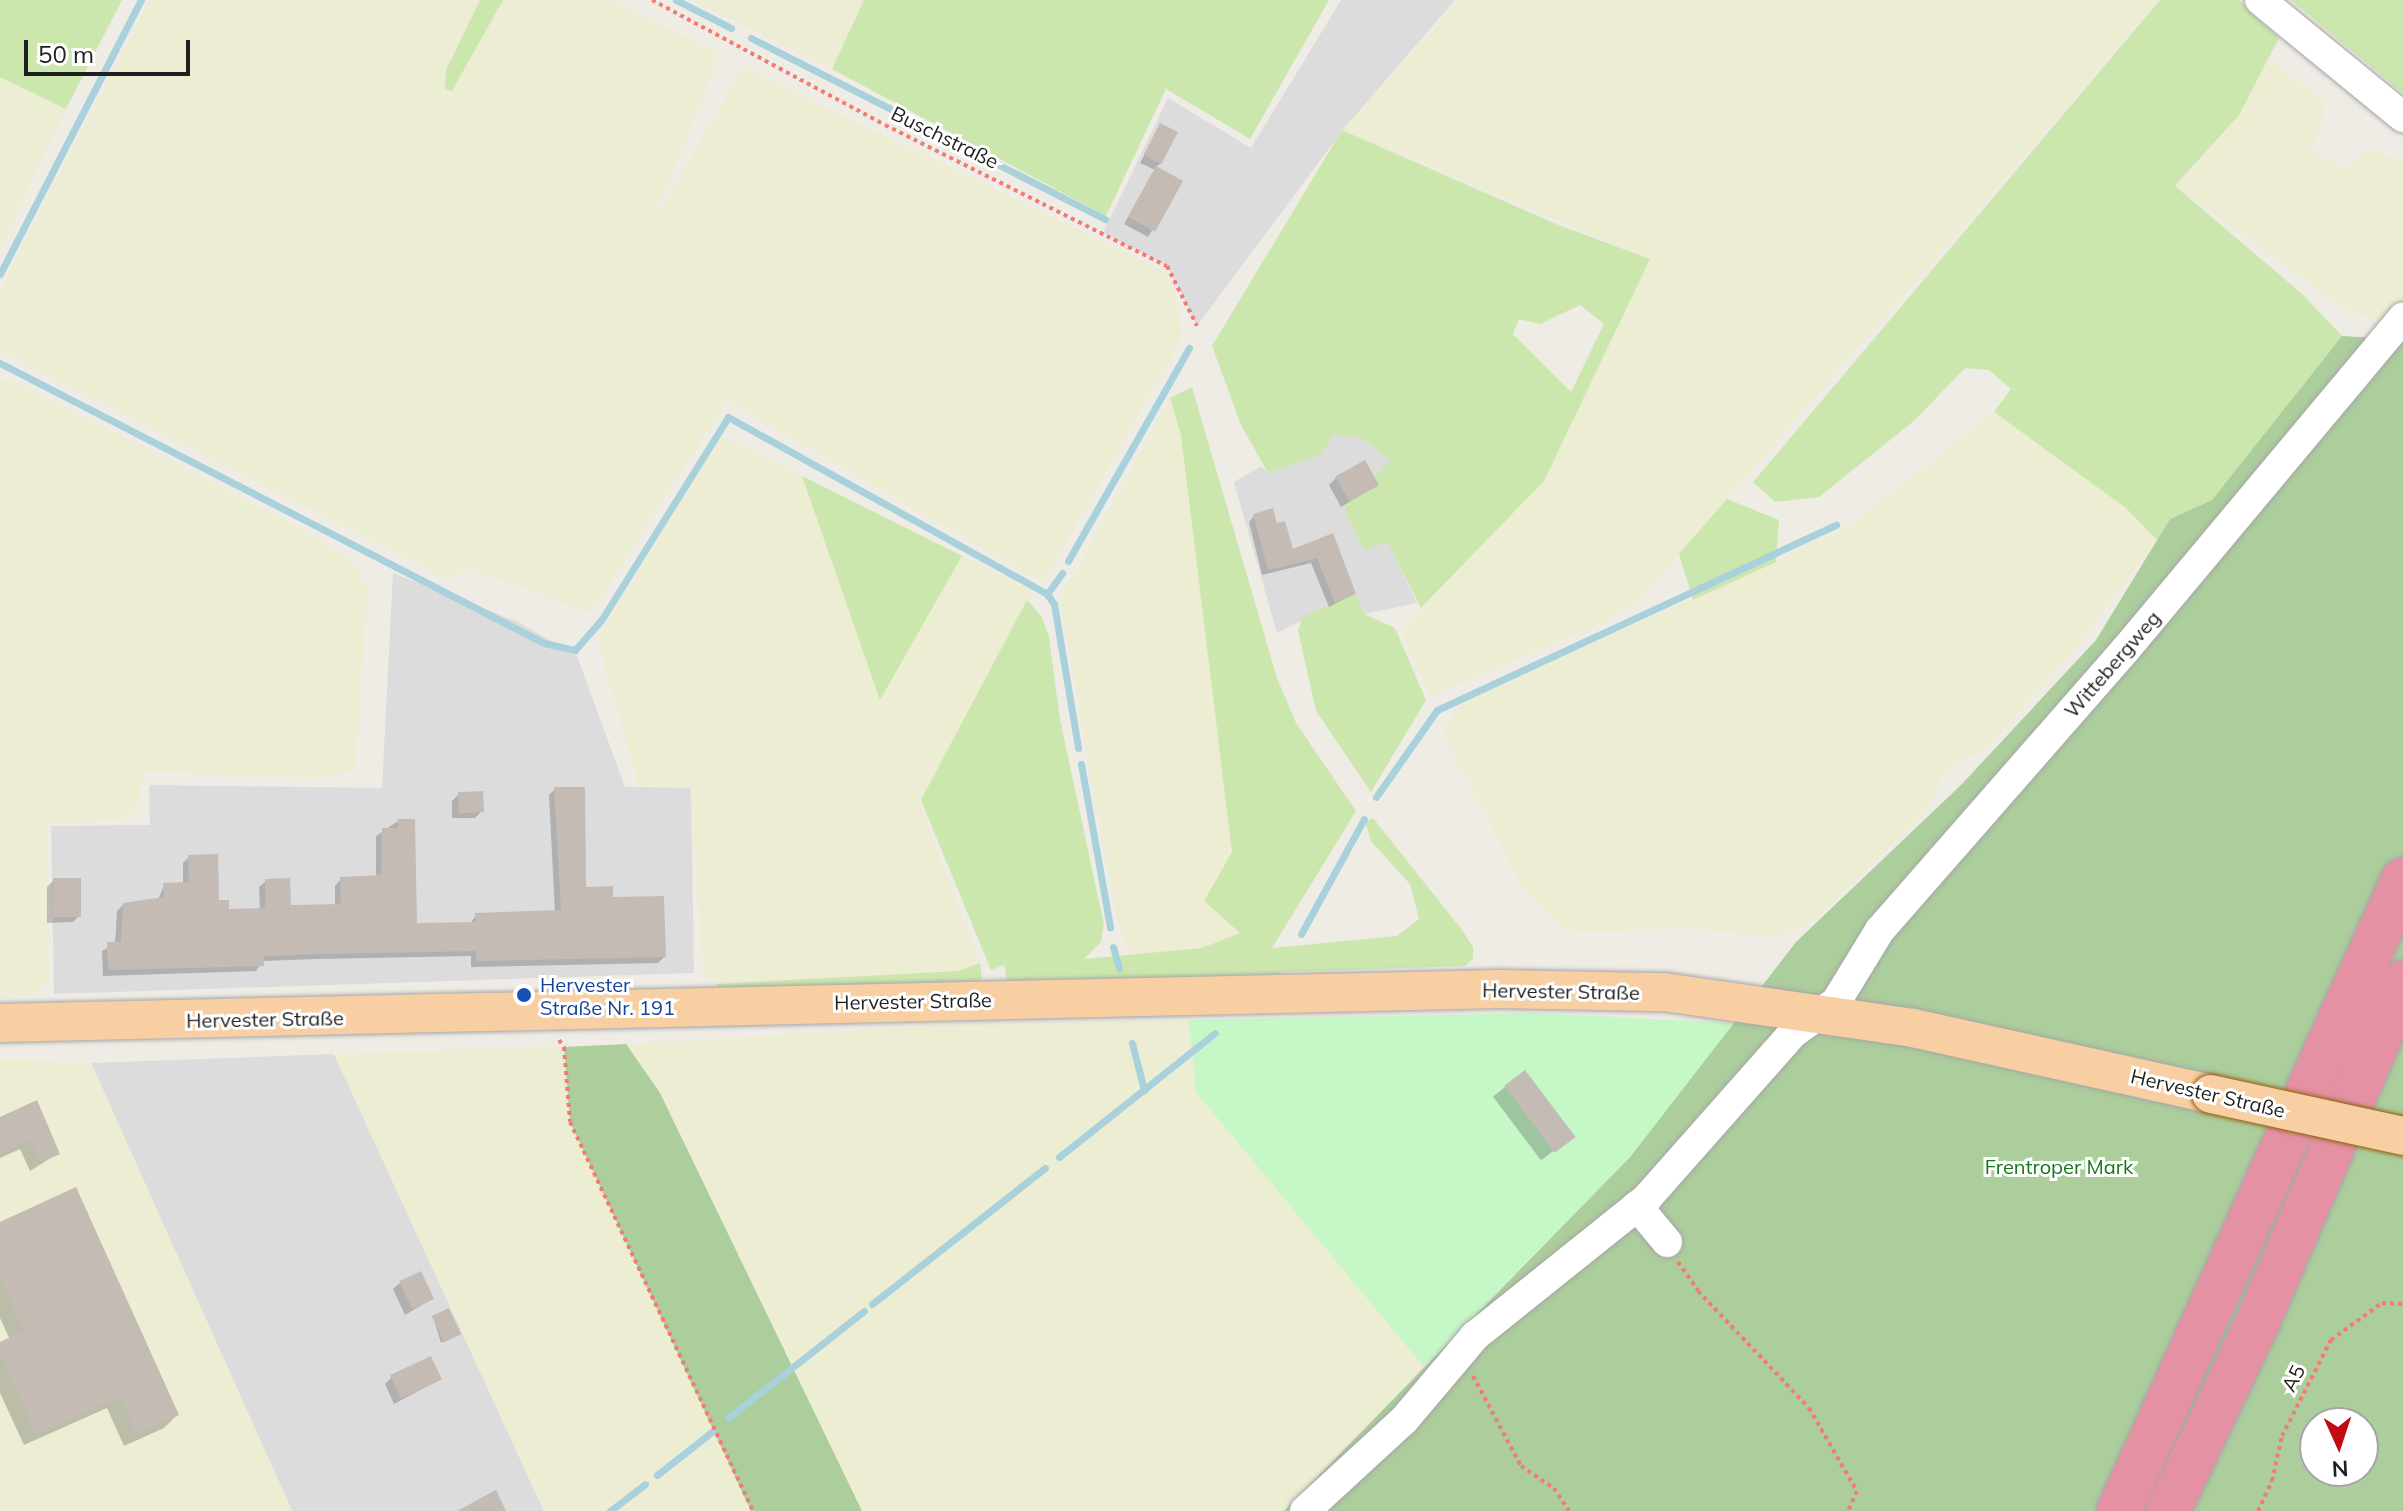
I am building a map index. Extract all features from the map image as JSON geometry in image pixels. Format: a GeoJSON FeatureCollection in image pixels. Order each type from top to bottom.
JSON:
{"type":"FeatureCollection","features":[{"type":"Feature","properties":{"kind":"highway"},"geometry":{"type":"LineString","coordinates":[[2119,1511],[2403,880]]}},
{"type":"Feature","properties":{"kind":"highway"},"geometry":{"type":"LineString","coordinates":[[2168,1511],[2255,1328],[2403,982]]}},
{"type":"Feature","properties":{"kind":"main road","name":"Hervester Straße"},"geometry":{"type":"LineString","coordinates":[[0,1023],[548,1031],[1501,989],[1664,992],[1825,1012],[2403,1136]]}},
{"type":"Feature","properties":{"kind":"street"},"geometry":{"type":"LineString","coordinates":[[2260,0],[2403,117]]}},
{"type":"Feature","properties":{"kind":"street","name":"Wittebergweg"},"geometry":{"type":"LineString","coordinates":[[1825,1012],[1880,930],[2126,649],[2403,318]]}},
{"type":"Feature","properties":{"kind":"street"},"geometry":{"type":"LineString","coordinates":[[1305,1511],[1404,1420],[1454,1355],[1637,1206],[1793,1033],[1825,1012]]}},
{"type":"Feature","properties":{"kind":"street"},"geometry":{"type":"LineString","coordinates":[[1637,1206],[1667,1242]]}},
{"type":"Feature","properties":{"kind":"path","name":"Buschstraße"},"geometry":{"type":"LineString","coordinates":[[652,0],[872,118],[1167,266],[1197,326]]}},
{"type":"Feature","properties":{"kind":"path"},"geometry":{"type":"LineString","coordinates":[[548,1031],[573,1038]]}},
{"type":"Feature","properties":{"kind":"path"},"geometry":{"type":"LineString","coordinates":[[548,1031],[564,1047],[570,1122],[753,1511]]}},
{"type":"Feature","properties":{"kind":"path"},"geometry":{"type":"LineString","coordinates":[[1667,1242],[1698,1291],[1809,1408],[1857,1491],[1848,1511]]}},
{"type":"Feature","properties":{"kind":"path","name":"A5"},"geometry":{"type":"LineString","coordinates":[[2258,1511],[2272,1481],[2282,1436],[2331,1340],[2382,1303],[2403,1304]]}},
{"type":"Feature","properties":{"kind":"path"},"geometry":{"type":"LineString","coordinates":[[1454,1355],[1473,1375],[1521,1466],[1554,1488],[1569,1511]]}},
{"type":"Feature","properties":{"kind":"shaded area"},"geometry":{"type":"Polygon","coordinates":[[[1341,0],[1455,0],[1342,131],[1197,326],[1167,266],[1103,233],[1168,98],[1251,148],[1341,0]]]}},
{"type":"Feature","properties":{"kind":"shaded area"},"geometry":{"type":"Polygon","coordinates":[[[1332,436],[1360,437],[1392,460],[1379,485],[1349,501],[1387,540],[1417,603],[1364,614],[1355,594],[1277,633],[1234,482],[1261,466],[1269,473],[1332,436]]]}},
{"type":"Feature","properties":{"kind":"shaded area"},"geometry":{"type":"Polygon","coordinates":[[[393,573],[518,622],[577,656],[625,787],[691,787],[694,973],[54,994],[51,826],[150,825],[149,785],[382,788],[393,573]]]}},
{"type":"Feature","properties":{"kind":"shaded area"},"geometry":{"type":"Polygon","coordinates":[[[334,1054],[544,1511],[292,1511],[91,1063],[334,1054]]]}},
{"type":"Feature","properties":{"kind":"green space"},"geometry":{"type":"Polygon","coordinates":[[[0,0],[122,0],[66,109],[0,77],[0,0]]]}},
{"type":"Feature","properties":{"kind":"green space"},"geometry":{"type":"Polygon","coordinates":[[[150,0],[480,0],[446,70],[452,91],[503,0],[608,0],[720,53],[652,225],[743,67],[1164,272],[1177,299],[1182,338],[1043,583],[727,401],[591,613],[466,567],[449,580],[0,351],[0,290],[150,0]]]}},
{"type":"Feature","properties":{"kind":"green space"},"geometry":{"type":"Polygon","coordinates":[[[480,0],[503,0],[452,91],[445,89],[446,70],[480,0]]]}},
{"type":"Feature","properties":{"kind":"green space"},"geometry":{"type":"Polygon","coordinates":[[[692,0],[864,0],[832,69],[692,0]]]}},
{"type":"Feature","properties":{"kind":"green space"},"geometry":{"type":"Polygon","coordinates":[[[864,0],[1329,0],[1250,139],[1166,89],[1106,216],[832,69],[864,0]]]}},
{"type":"Feature","properties":{"kind":"green space"},"geometry":{"type":"Polygon","coordinates":[[[1459,0],[2159,0],[1637,603],[1601,624],[1431,696],[1401,631],[1544,481],[1650,259],[1342,130],[1459,0]]]}},
{"type":"Feature","properties":{"kind":"green space"},"geometry":{"type":"Polygon","coordinates":[[[2160,0],[2239,0],[2279,38],[2239,115],[2175,186],[2301,293],[2342,336],[2212,500],[2170,519],[2157,540],[2126,508],[1994,412],[2011,389],[1989,370],[1965,368],[1915,420],[1819,497],[1775,502],[1753,482],[2160,0]]]}},
{"type":"Feature","properties":{"kind":"green space"},"geometry":{"type":"Polygon","coordinates":[[[2291,0],[2403,0],[2403,93],[2291,0]]]}},
{"type":"Feature","properties":{"kind":"green space"},"geometry":{"type":"Polygon","coordinates":[[[2270,59],[2326,104],[2312,152],[2349,170],[2369,148],[2403,161],[2403,299],[2383,323],[2342,307],[2175,186],[2205,157],[2270,59]]]}},
{"type":"Feature","properties":{"kind":"green space"},"geometry":{"type":"Polygon","coordinates":[[[0,77],[66,109],[0,249],[0,77]]]}},
{"type":"Feature","properties":{"kind":"green space"},"geometry":{"type":"Polygon","coordinates":[[[1342,130],[1556,224],[1650,259],[1544,481],[1421,608],[1387,541],[1364,550],[1345,511],[1348,501],[1379,485],[1374,477],[1391,460],[1360,437],[1332,436],[1321,454],[1268,473],[1241,425],[1212,346],[1342,130]],[[1580,305],[1540,324],[1519,319],[1513,334],[1571,392],[1604,324],[1580,305]]]}},
{"type":"Feature","properties":{"kind":"green space","name":"Frentroper Mark"},"geometry":{"type":"Polygon","coordinates":[[[2403,334],[2403,1511],[1284,1511],[1630,1157],[1796,942],[1962,784],[2096,640],[2170,519],[2212,500],[2342,336],[2398,339],[2403,334]]]}},
{"type":"Feature","properties":{"kind":"green space"},"geometry":{"type":"Polygon","coordinates":[[[0,378],[25,386],[309,533],[350,560],[368,587],[355,770],[314,779],[145,771],[135,812],[119,820],[47,824],[49,981],[36,996],[0,997],[0,378]]]}},
{"type":"Feature","properties":{"kind":"green space"},"geometry":{"type":"Polygon","coordinates":[[[1192,387],[1277,678],[1296,723],[1356,811],[1272,948],[1397,936],[1419,919],[1410,884],[1371,841],[1365,822],[1373,818],[1473,947],[1473,959],[1465,966],[1283,972],[1266,982],[1008,987],[1004,965],[991,970],[921,800],[1027,600],[1042,617],[1049,637],[1060,719],[1104,925],[1101,942],[1084,959],[1202,948],[1240,933],[1204,901],[1232,852],[1181,435],[1170,398],[1192,387]]]}},
{"type":"Feature","properties":{"kind":"green space"},"geometry":{"type":"Polygon","coordinates":[[[1170,398],[1181,434],[1232,852],[1204,901],[1241,933],[1202,948],[1131,955],[1116,916],[1060,599],[1170,398]]]}},
{"type":"Feature","properties":{"kind":"green space"},"geometry":{"type":"Polygon","coordinates":[[[1994,412],[2126,508],[2157,540],[2069,657],[1981,752],[1960,759],[1942,777],[1929,808],[1813,922],[1778,937],[1683,928],[1574,933],[1553,920],[1519,883],[1442,731],[1462,702],[1841,532],[1994,412]]]}},
{"type":"Feature","properties":{"kind":"green space"},"geometry":{"type":"Polygon","coordinates":[[[722,436],[802,476],[880,699],[962,556],[1033,592],[921,800],[897,743],[980,963],[958,971],[717,984],[703,975],[691,788],[639,787],[601,652],[603,629],[722,436]]]}},
{"type":"Feature","properties":{"kind":"green space"},"geometry":{"type":"Polygon","coordinates":[[[802,476],[962,556],[880,700],[802,476]]]}},
{"type":"Feature","properties":{"kind":"green space"},"geometry":{"type":"Polygon","coordinates":[[[1727,499],[1779,520],[1776,562],[1693,600],[1679,554],[1727,499]]]}},
{"type":"Feature","properties":{"kind":"green space"},"geometry":{"type":"Polygon","coordinates":[[[1356,594],[1364,614],[1395,628],[1426,700],[1371,792],[1316,711],[1298,631],[1303,616],[1356,594]]]}},
{"type":"Feature","properties":{"kind":"green space"},"geometry":{"type":"Polygon","coordinates":[[[980,963],[982,979],[966,987],[717,991],[717,984],[958,971],[980,963]]]}},
{"type":"Feature","properties":{"kind":"green space"},"geometry":{"type":"Polygon","coordinates":[[[1533,1013],[1734,1023],[1630,1157],[1424,1367],[1196,1092],[1189,1020],[1533,1013]]]}},
{"type":"Feature","properties":{"kind":"green space"},"geometry":{"type":"Polygon","coordinates":[[[1189,1020],[1196,1092],[1424,1367],[1284,1511],[862,1511],[660,1093],[626,1044],[969,1024],[1189,1020]]]}},
{"type":"Feature","properties":{"kind":"green space"},"geometry":{"type":"Polygon","coordinates":[[[626,1044],[660,1093],[862,1511],[751,1511],[570,1122],[564,1047],[626,1044]]]}},
{"type":"Feature","properties":{"kind":"green space"},"geometry":{"type":"Polygon","coordinates":[[[564,1047],[570,1122],[751,1511],[544,1511],[334,1054],[564,1047]]]}},
{"type":"Feature","properties":{"kind":"green space"},"geometry":{"type":"Polygon","coordinates":[[[0,1059],[91,1063],[292,1511],[0,1511],[0,1059]]]}},
{"type":"Feature","properties":{"kind":"building"},"geometry":{"type":"Polygon","coordinates":[[[1160,123],[1178,132],[1161,164],[1144,155],[1160,123]]]}},
{"type":"Feature","properties":{"kind":"building"},"geometry":{"type":"Polygon","coordinates":[[[1156,166],[1183,181],[1155,232],[1128,217],[1156,166]]]}},
{"type":"Feature","properties":{"kind":"building"},"geometry":{"type":"Polygon","coordinates":[[[1365,460],[1379,485],[1349,502],[1335,476],[1365,460]]]}},
{"type":"Feature","properties":{"kind":"building"},"geometry":{"type":"Polygon","coordinates":[[[1273,508],[1277,523],[1285,521],[1293,549],[1333,533],[1356,594],[1335,603],[1317,558],[1268,570],[1253,514],[1273,508]]]}},
{"type":"Feature","properties":{"kind":"building"},"geometry":{"type":"Polygon","coordinates":[[[554,787],[585,787],[586,887],[613,886],[613,897],[664,896],[666,957],[476,961],[476,951],[324,954],[264,956],[264,966],[108,970],[107,942],[121,942],[123,903],[164,897],[163,883],[189,882],[188,855],[218,854],[219,900],[229,900],[229,909],[265,908],[265,879],[290,878],[291,905],[341,904],[340,877],[381,875],[382,828],[398,828],[398,819],[415,819],[417,923],[476,922],[475,913],[561,910],[554,787]]]}},
{"type":"Feature","properties":{"kind":"building"},"geometry":{"type":"Polygon","coordinates":[[[483,791],[484,812],[459,813],[458,792],[483,791]]]}},
{"type":"Feature","properties":{"kind":"building"},"geometry":{"type":"Polygon","coordinates":[[[53,878],[81,878],[81,917],[53,917],[53,878]]]}},
{"type":"Feature","properties":{"kind":"building"},"geometry":{"type":"Polygon","coordinates":[[[1525,1070],[1576,1137],[1555,1153],[1504,1086],[1525,1070]]]}},
{"type":"Feature","properties":{"kind":"building"},"geometry":{"type":"Polygon","coordinates":[[[37,1100],[60,1154],[41,1162],[31,1139],[0,1154],[0,1117],[37,1100]]]}},
{"type":"Feature","properties":{"kind":"building"},"geometry":{"type":"Polygon","coordinates":[[[76,1187],[179,1415],[137,1435],[120,1397],[36,1434],[0,1354],[0,1342],[24,1331],[0,1278],[0,1222],[76,1187]]]}},
{"type":"Feature","properties":{"kind":"building"},"geometry":{"type":"Polygon","coordinates":[[[421,1271],[434,1299],[412,1309],[399,1281],[421,1271]]]}},
{"type":"Feature","properties":{"kind":"building"},"geometry":{"type":"Polygon","coordinates":[[[449,1308],[461,1334],[444,1342],[432,1316],[449,1308]]]}},
{"type":"Feature","properties":{"kind":"building"},"geometry":{"type":"Polygon","coordinates":[[[431,1356],[442,1380],[401,1399],[390,1375],[431,1356]]]}},
{"type":"Feature","properties":{"kind":"building"},"geometry":{"type":"Polygon","coordinates":[[[496,1490],[506,1511],[457,1511],[496,1490]]]}},
{"type":"Feature","properties":{"kind":"waterway"},"geometry":{"type":"LineString","coordinates":[[0,274],[141,0]]}},
{"type":"Feature","properties":{"kind":"waterway"},"geometry":{"type":"LineString","coordinates":[[676,0],[731,28]]}},
{"type":"Feature","properties":{"kind":"waterway"},"geometry":{"type":"LineString","coordinates":[[751,38],[946,137]]}},
{"type":"Feature","properties":{"kind":"waterway"},"geometry":{"type":"LineString","coordinates":[[970,150],[1105,219]]}},
{"type":"Feature","properties":{"kind":"waterway"},"geometry":{"type":"LineString","coordinates":[[1068,561],[1189,348]]}},
{"type":"Feature","properties":{"kind":"waterway"},"geometry":{"type":"LineString","coordinates":[[0,363],[544,643],[575,650],[602,619],[728,417],[1047,594],[1054,604],[1078,748]]}},
{"type":"Feature","properties":{"kind":"waterway"},"geometry":{"type":"LineString","coordinates":[[1376,797],[1437,710],[1836,525]]}},
{"type":"Feature","properties":{"kind":"waterway"},"geometry":{"type":"LineString","coordinates":[[1047,594],[1062,573]]}},
{"type":"Feature","properties":{"kind":"waterway"},"geometry":{"type":"LineString","coordinates":[[1081,764],[1110,927]]}},
{"type":"Feature","properties":{"kind":"waterway"},"geometry":{"type":"LineString","coordinates":[[1301,934],[1364,819]]}},
{"type":"Feature","properties":{"kind":"waterway"},"geometry":{"type":"LineString","coordinates":[[1113,947],[1119,968]]}},
{"type":"Feature","properties":{"kind":"waterway"},"geometry":{"type":"LineString","coordinates":[[1059,1157],[1215,1033]]}},
{"type":"Feature","properties":{"kind":"waterway"},"geometry":{"type":"LineString","coordinates":[[1132,1043],[1144,1090]]}},
{"type":"Feature","properties":{"kind":"waterway"},"geometry":{"type":"LineString","coordinates":[[872,1304],[1045,1168]]}},
{"type":"Feature","properties":{"kind":"waterway"},"geometry":{"type":"LineString","coordinates":[[728,1418],[864,1311]]}},
{"type":"Feature","properties":{"kind":"waterway"},"geometry":{"type":"LineString","coordinates":[[657,1475],[713,1431]]}},
{"type":"Feature","properties":{"kind":"waterway"},"geometry":{"type":"LineString","coordinates":[[610,1511],[645,1484]]}},
{"type":"Feature","properties":{"kind":"place","name":"Hervester Straße Nr. 191"},"geometry":{"type":"Point","coordinates":[524,995]}}]}
